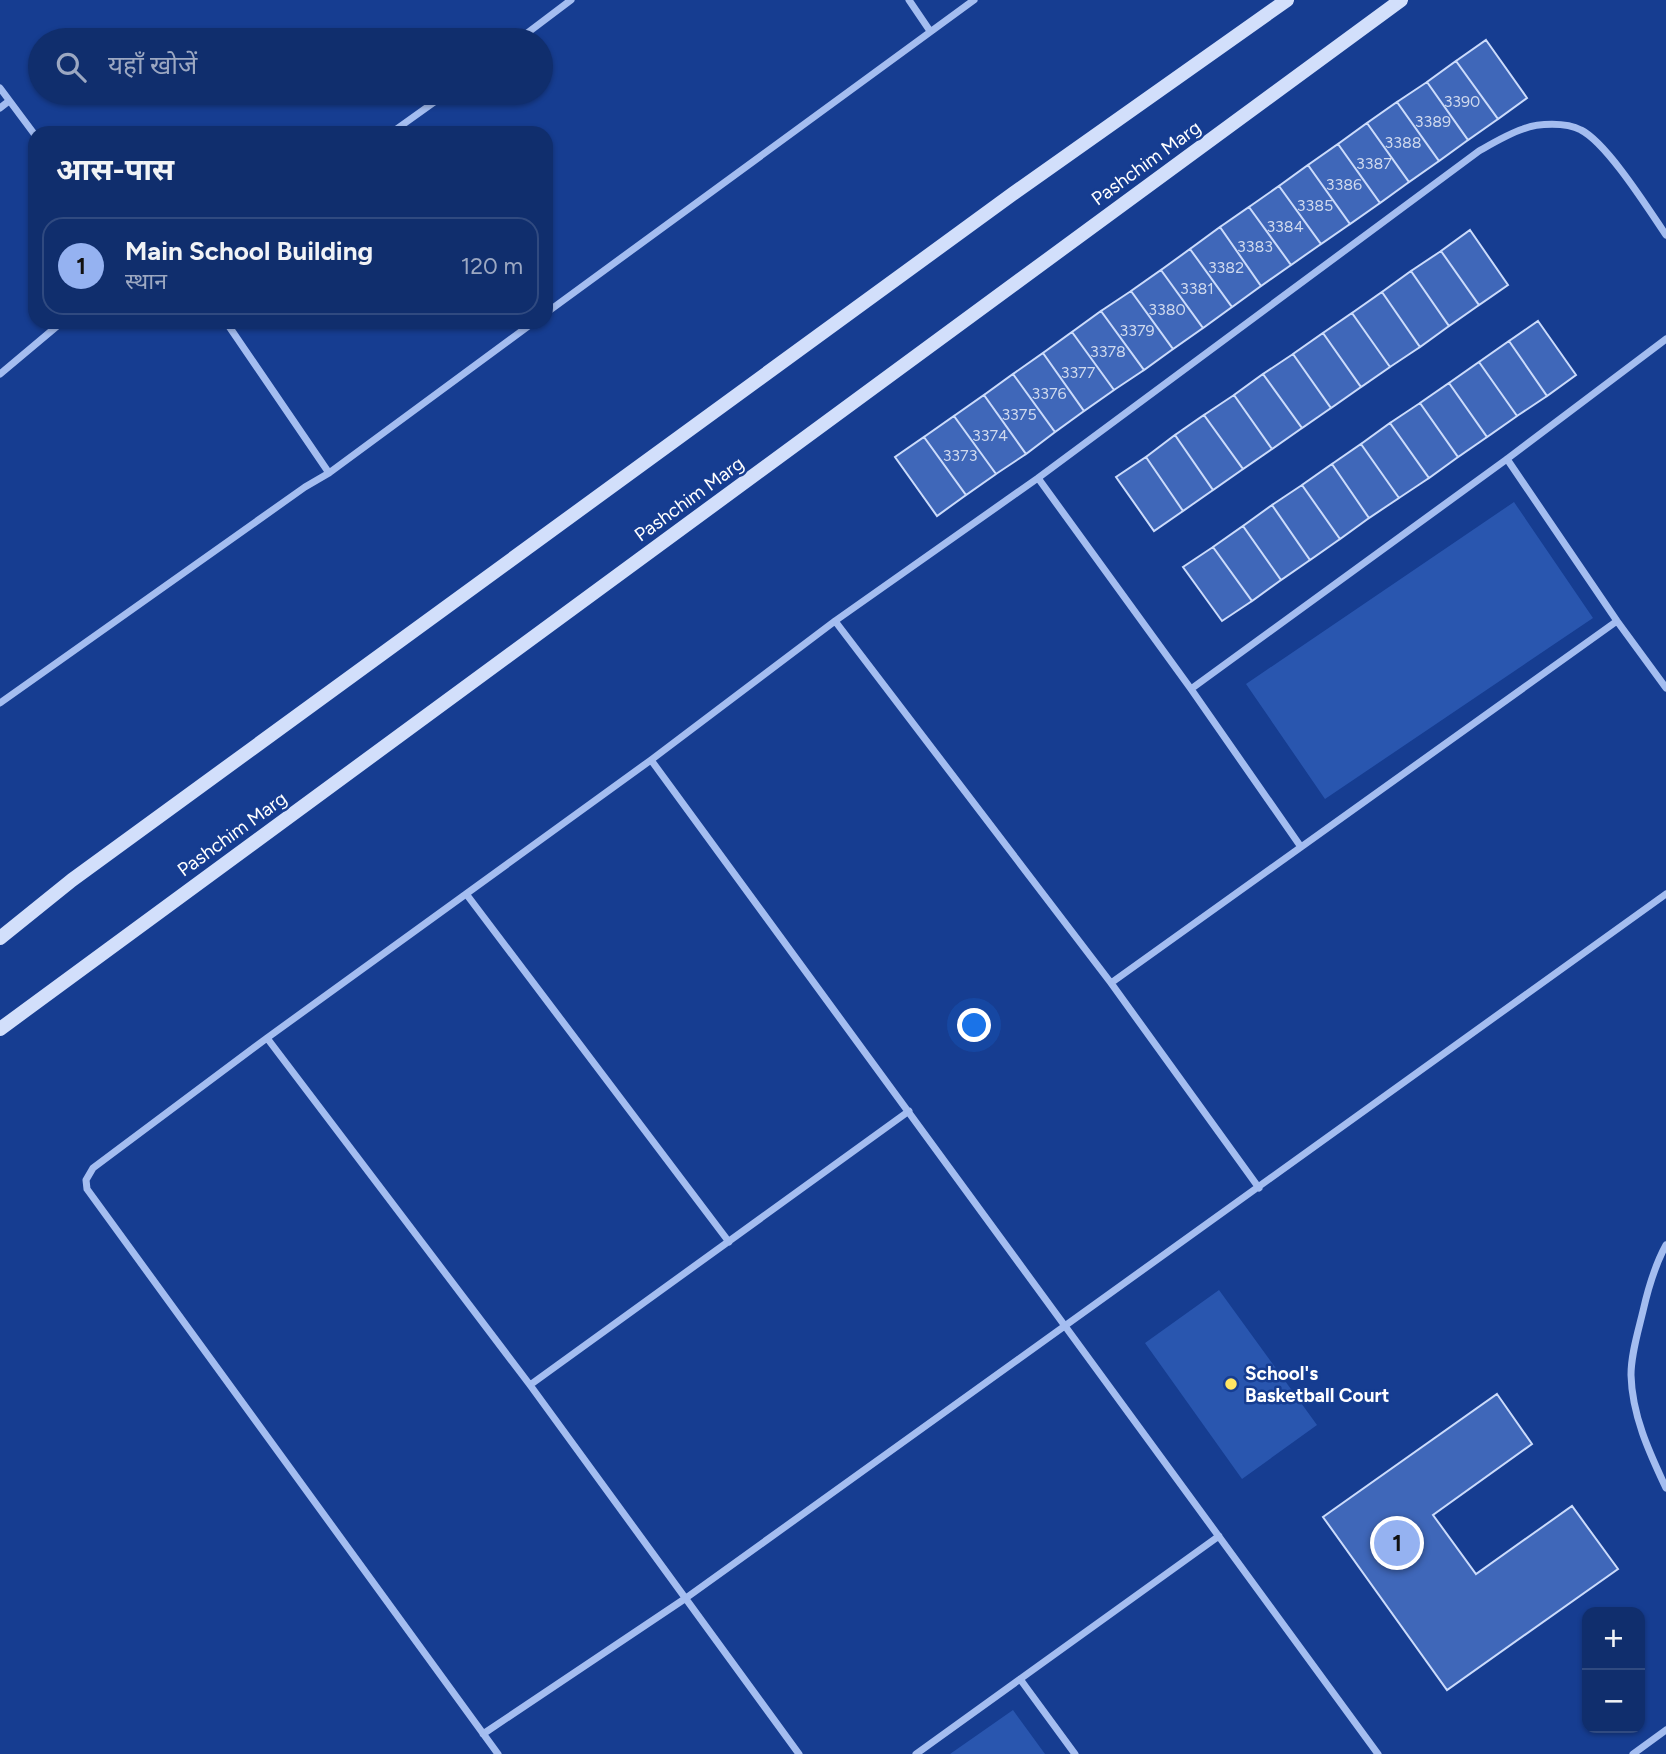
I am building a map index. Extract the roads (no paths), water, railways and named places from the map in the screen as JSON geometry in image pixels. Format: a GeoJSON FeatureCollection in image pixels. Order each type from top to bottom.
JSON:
{"type":"FeatureCollection","features":[{"type":"Feature","properties":{"kind":"main road"},"geometry":{"type":"LineString","coordinates":[[0,938],[72,880],[1003,201],[1287,0]]}},
{"type":"Feature","properties":{"kind":"main road","name":"Pashchim Marg"},"geometry":{"type":"LineString","coordinates":[[0,1029],[1401,0]]}},
{"type":"Feature","properties":{"kind":"street"},"geometry":{"type":"LineString","coordinates":[[534,28],[571,0]]}},
{"type":"Feature","properties":{"kind":"street"},"geometry":{"type":"LineString","coordinates":[[908,0],[930,31]]}},
{"type":"Feature","properties":{"kind":"street"},"geometry":{"type":"LineString","coordinates":[[553,308],[974,0]]}},
{"type":"Feature","properties":{"kind":"street"},"geometry":{"type":"LineString","coordinates":[[0,88],[28,126]]}},
{"type":"Feature","properties":{"kind":"street"},"geometry":{"type":"LineString","coordinates":[[0,108],[9,101]]}},
{"type":"Feature","properties":{"kind":"street"},"geometry":{"type":"LineString","coordinates":[[401,126],[430,105]]}},
{"type":"Feature","properties":{"kind":"street"},"geometry":{"type":"LineString","coordinates":[[498,1754],[87,1189],[86,1180],[93,1168],[267,1038],[651,760],[835,621],[1038,478],[1479,150],[1525,128],[1556,125],[1580,130],[1594,140],[1615,164],[1666,235]]}},
{"type":"Feature","properties":{"kind":"street"},"geometry":{"type":"LineString","coordinates":[[0,374],[54,329]]}},
{"type":"Feature","properties":{"kind":"street"},"geometry":{"type":"LineString","coordinates":[[231,329],[329,473]]}},
{"type":"Feature","properties":{"kind":"street"},"geometry":{"type":"LineString","coordinates":[[0,703],[305,487],[329,473],[524,329]]}},
{"type":"Feature","properties":{"kind":"street"},"geometry":{"type":"LineString","coordinates":[[1191,689],[1507,459],[1666,339]]}},
{"type":"Feature","properties":{"kind":"street"},"geometry":{"type":"LineString","coordinates":[[1507,459],[1666,688]]}},
{"type":"Feature","properties":{"kind":"street"},"geometry":{"type":"LineString","coordinates":[[1038,478],[1191,689],[1301,847]]}},
{"type":"Feature","properties":{"kind":"street"},"geometry":{"type":"LineString","coordinates":[[835,621],[1111,983],[1259,1188]]}},
{"type":"Feature","properties":{"kind":"street"},"geometry":{"type":"LineString","coordinates":[[1111,983],[1617,621]]}},
{"type":"Feature","properties":{"kind":"street"},"geometry":{"type":"LineString","coordinates":[[651,760],[1378,1754]]}},
{"type":"Feature","properties":{"kind":"street"},"geometry":{"type":"LineString","coordinates":[[483,1734],[686,1598],[1666,894]]}},
{"type":"Feature","properties":{"kind":"street"},"geometry":{"type":"LineString","coordinates":[[467,895],[729,1242]]}},
{"type":"Feature","properties":{"kind":"street"},"geometry":{"type":"LineString","coordinates":[[267,1038],[530,1385],[799,1754]]}},
{"type":"Feature","properties":{"kind":"street"},"geometry":{"type":"LineString","coordinates":[[530,1385],[909,1111]]}},
{"type":"Feature","properties":{"kind":"street"},"geometry":{"type":"LineString","coordinates":[[1666,1245],[1646,1298],[1633,1353],[1631,1374],[1634,1402],[1647,1450],[1666,1488]]}},
{"type":"Feature","properties":{"kind":"street"},"geometry":{"type":"LineString","coordinates":[[916,1754],[1219,1536]]}},
{"type":"Feature","properties":{"kind":"street"},"geometry":{"type":"LineString","coordinates":[[1020,1679],[1075,1754]]}},
{"type":"Feature","properties":{"kind":"street"},"geometry":{"type":"LineString","coordinates":[[1633,1754],[1666,1730]]}},
{"type":"Feature","properties":{"kind":"place","name":"School's Basketball Court"},"geometry":{"type":"Point","coordinates":[1231,1384]}},
{"type":"Feature","properties":{"kind":"place","name":"Main School Building"},"geometry":{"type":"Point","coordinates":[1397,1543]}}]}
